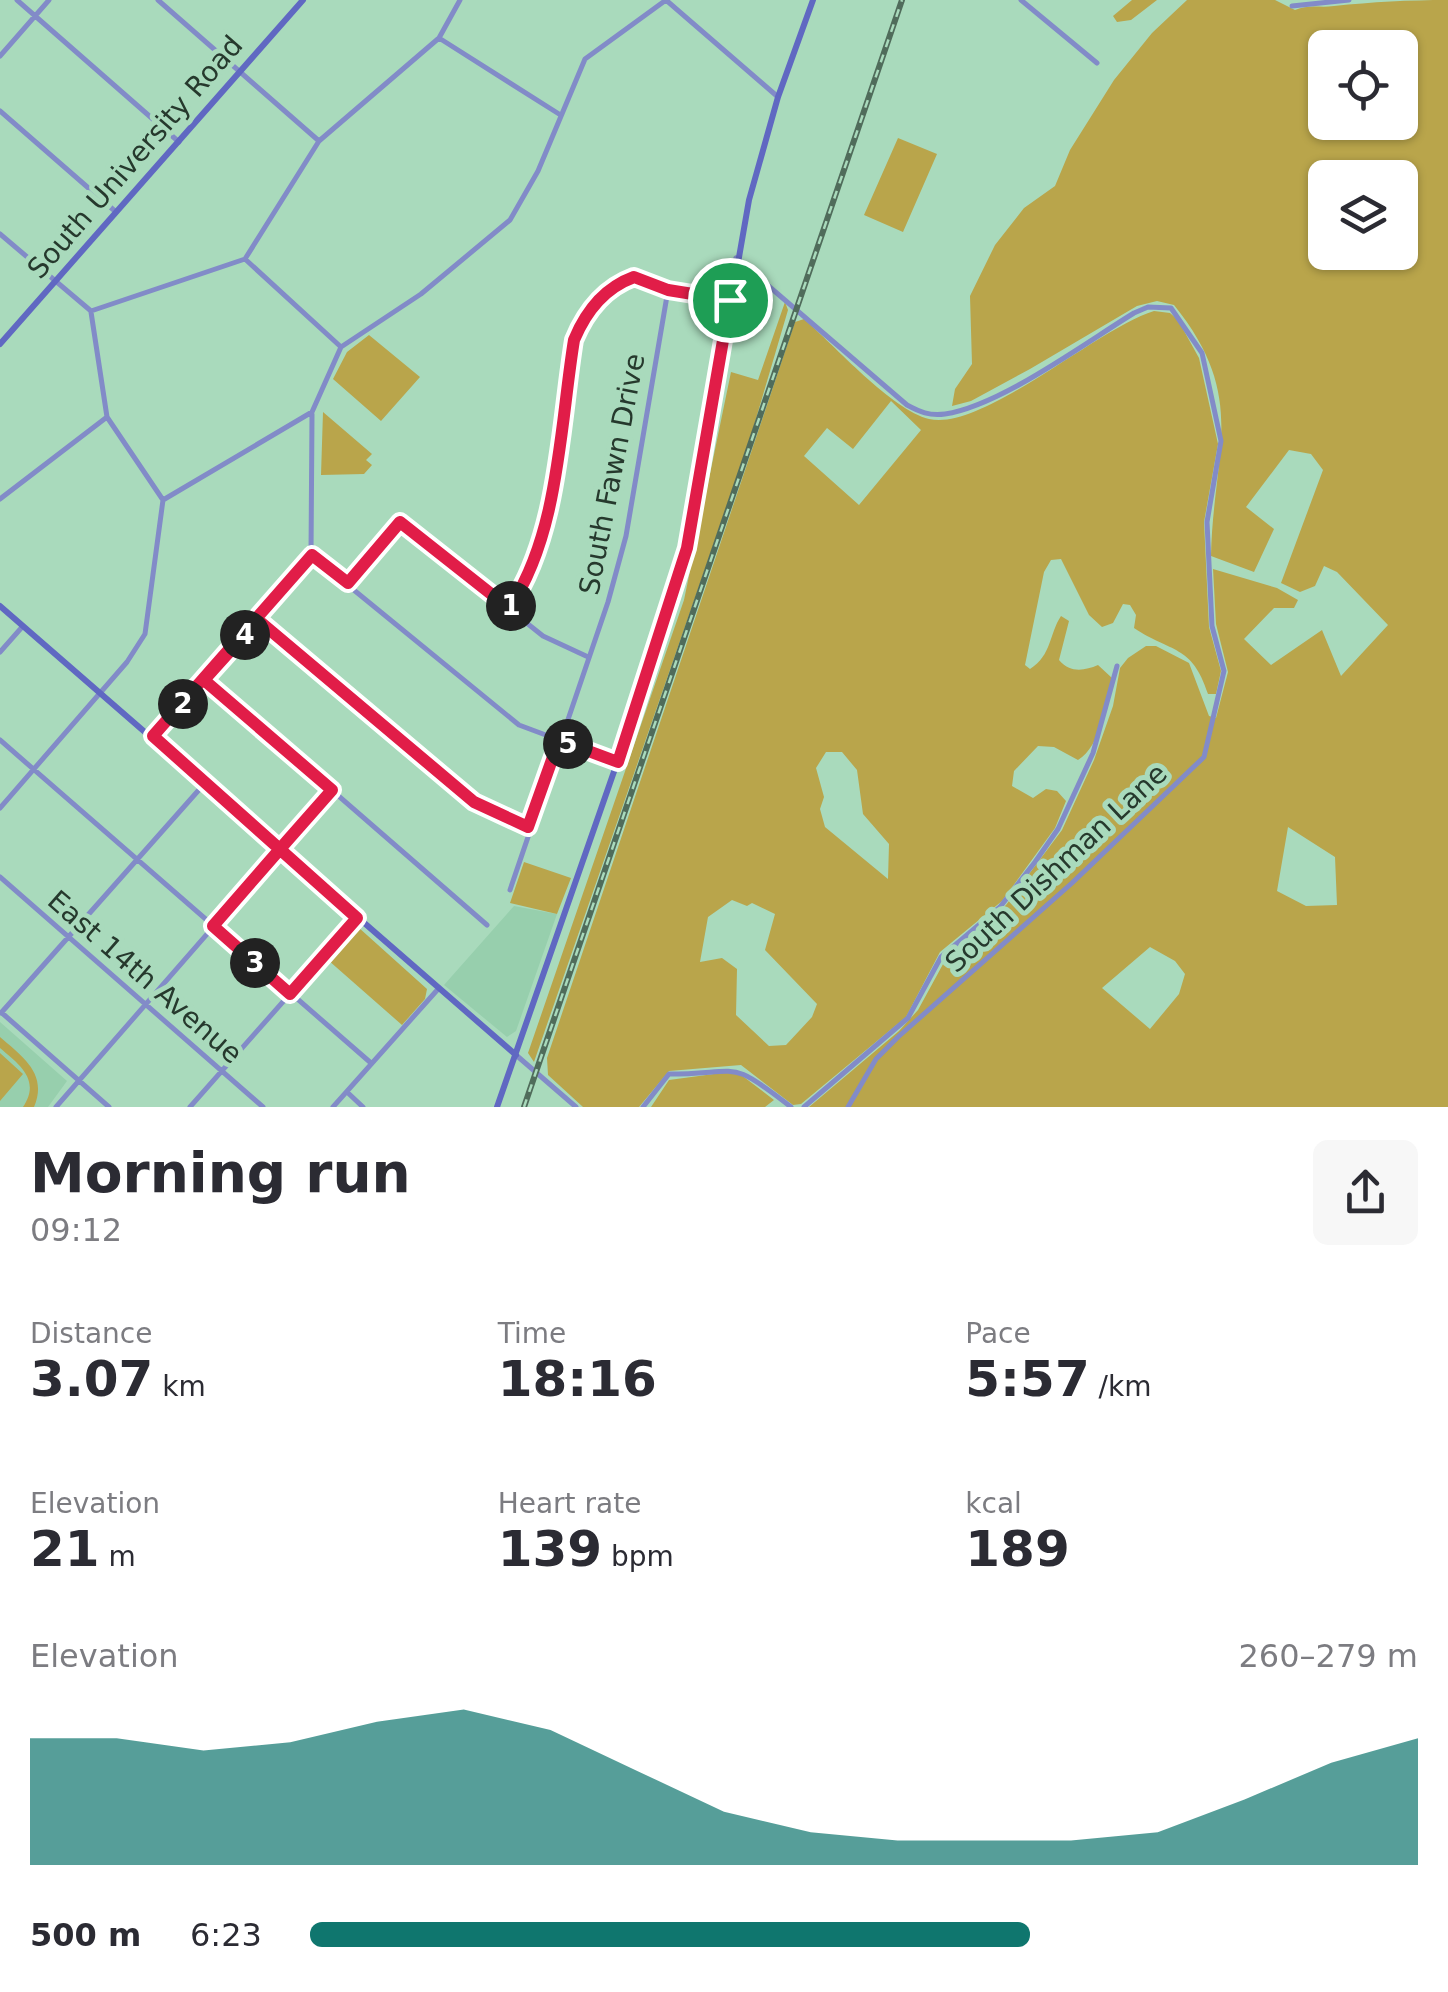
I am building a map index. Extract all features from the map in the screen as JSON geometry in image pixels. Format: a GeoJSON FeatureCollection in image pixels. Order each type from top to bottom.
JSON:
{"type":"FeatureCollection","features":[{"type":"Feature","properties":{"kind":"main road","name":"South University Road"},"geometry":{"type":"LineString","coordinates":[[0,344],[302,0]]}},
{"type":"Feature","properties":{"kind":"main road"},"geometry":{"type":"LineString","coordinates":[[498,1107],[618,762],[687,548],[736,258],[778,97],[813,0]]}},
{"type":"Feature","properties":{"kind":"main road"},"geometry":{"type":"LineString","coordinates":[[0,606],[516,1055]]}},
{"type":"Feature","properties":{"kind":"street"},"geometry":{"type":"LineString","coordinates":[[16,0],[179,142]]}},
{"type":"Feature","properties":{"kind":"street"},"geometry":{"type":"LineString","coordinates":[[0,56],[49,0]]}},
{"type":"Feature","properties":{"kind":"street"},"geometry":{"type":"LineString","coordinates":[[158,0],[319,140]]}},
{"type":"Feature","properties":{"kind":"street"},"geometry":{"type":"LineString","coordinates":[[90,311],[245,259],[319,140],[439,38],[460,0]]}},
{"type":"Feature","properties":{"kind":"street"},"geometry":{"type":"LineString","coordinates":[[153,736],[312,555],[312,412],[341,348],[422,294],[510,220],[538,170],[585,60],[666,0],[778,97]]}},
{"type":"Feature","properties":{"kind":"street"},"geometry":{"type":"LineString","coordinates":[[1020,0],[1097,63]]}},
{"type":"Feature","properties":{"kind":"street"},"geometry":{"type":"LineString","coordinates":[[1292,6],[1349,0]]}},
{"type":"Feature","properties":{"kind":"street"},"geometry":{"type":"LineString","coordinates":[[439,38],[559,114]]}},
{"type":"Feature","properties":{"kind":"street"},"geometry":{"type":"LineString","coordinates":[[0,111],[116,212]]}},
{"type":"Feature","properties":{"kind":"street"},"geometry":{"type":"LineString","coordinates":[[0,234],[90,311],[107,418],[164,500],[145,634],[127,662],[0,808]]}},
{"type":"Feature","properties":{"kind":"street","name":"South Dishman Lane"},"geometry":{"type":"LineString","coordinates":[[736,258],[907,405],[925,414],[947,414],[974,404],[1038,372],[1134,313],[1148,308],[1171,308],[1202,354],[1221,441],[1207,522],[1212,626],[1224,672],[1204,757],[1072,884],[902,1033],[876,1060],[848,1107]]}},
{"type":"Feature","properties":{"kind":"street"},"geometry":{"type":"LineString","coordinates":[[245,259],[341,348]]}},
{"type":"Feature","properties":{"kind":"street"},"geometry":{"type":"LineString","coordinates":[[509,608],[523,588],[537,546],[574,340],[582,321],[611,286],[634,277],[668,290],[730,300]]}},
{"type":"Feature","properties":{"kind":"street","name":"South Fawn Drive"},"geometry":{"type":"LineString","coordinates":[[510,890],[586,656],[608,602],[626,536],[668,290]]}},
{"type":"Feature","properties":{"kind":"street"},"geometry":{"type":"LineString","coordinates":[[164,500],[312,412]]}},
{"type":"Feature","properties":{"kind":"street"},"geometry":{"type":"LineString","coordinates":[[0,499],[107,418]]}},
{"type":"Feature","properties":{"kind":"street"},"geometry":{"type":"LineString","coordinates":[[348,583],[400,522],[543,636],[586,656]]}},
{"type":"Feature","properties":{"kind":"street"},"geometry":{"type":"LineString","coordinates":[[312,555],[518,725],[618,762]]}},
{"type":"Feature","properties":{"kind":"street"},"geometry":{"type":"LineString","coordinates":[[258,620],[474,802],[528,827]]}},
{"type":"Feature","properties":{"kind":"street"},"geometry":{"type":"LineString","coordinates":[[0,652],[23,626]]}},
{"type":"Feature","properties":{"kind":"street"},"geometry":{"type":"LineString","coordinates":[[804,1107],[908,1018],[941,957],[1000,907],[1035,862],[1058,829],[1076,782],[1094,753],[1117,666]]}},
{"type":"Feature","properties":{"kind":"street"},"geometry":{"type":"LineString","coordinates":[[204,680],[486,926]]}},
{"type":"Feature","properties":{"kind":"street"},"geometry":{"type":"LineString","coordinates":[[0,740],[371,1063]]}},
{"type":"Feature","properties":{"kind":"street"},"geometry":{"type":"LineString","coordinates":[[109,1107],[1,1012],[205,782]]}},
{"type":"Feature","properties":{"kind":"street"},"geometry":{"type":"LineString","coordinates":[[56,1107],[332,790]]}},
{"type":"Feature","properties":{"kind":"street","name":"East 14th Avenue"},"geometry":{"type":"LineString","coordinates":[[0,877],[264,1107]]}},
{"type":"Feature","properties":{"kind":"street"},"geometry":{"type":"LineString","coordinates":[[190,1107],[357,918]]}},
{"type":"Feature","properties":{"kind":"street"},"geometry":{"type":"LineString","coordinates":[[333,1107],[439,988]]}},
{"type":"Feature","properties":{"kind":"street"},"geometry":{"type":"LineString","coordinates":[[516,1055],[576,1107]]}},
{"type":"Feature","properties":{"kind":"street"},"geometry":{"type":"LineString","coordinates":[[642,1107],[669,1074],[733,1068],[749,1074],[791,1107]]}},
{"type":"Feature","properties":{"kind":"street"},"geometry":{"type":"LineString","coordinates":[[346,1092],[363,1107]]}},
{"type":"Feature","properties":{"kind":"shaded area"},"geometry":{"type":"Polygon","coordinates":[[[1132,0],[1157,0],[1131,20],[1117,22],[1113,16],[1132,0]]]}},
{"type":"Feature","properties":{"kind":"shaded area"},"geometry":{"type":"Polygon","coordinates":[[[1187,0],[1275,0],[1295,10],[1448,0],[1448,1107],[809,1107],[899,1031],[918,1010],[948,955],[1006,905],[1062,830],[1094,760],[1113,706],[1120,668],[1128,658],[1146,646],[1156,646],[1189,663],[1209,716],[1216,718],[1228,672],[1216,624],[1213,569],[1277,588],[1298,600],[1294,608],[1274,608],[1244,639],[1271,665],[1322,630],[1341,676],[1388,625],[1337,572],[1324,566],[1315,586],[1300,592],[1281,583],[1323,470],[1311,454],[1289,450],[1246,507],[1274,529],[1254,572],[1211,556],[1220,455],[1219,398],[1212,369],[1197,338],[1174,305],[1157,301],[1137,306],[971,401],[952,406],[955,389],[972,364],[970,296],[995,245],[1024,208],[1055,186],[1070,150],[1114,80],[1152,33],[1187,0]],[[1288,827],[1277,891],[1306,906],[1337,905],[1335,857],[1288,827]],[[1150,947],[1102,988],[1150,1029],[1179,994],[1185,974],[1175,961],[1150,947]]]}},
{"type":"Feature","properties":{"kind":"shaded area"},"geometry":{"type":"Polygon","coordinates":[[[898,138],[937,154],[903,232],[864,215],[898,138]]]}},
{"type":"Feature","properties":{"kind":"shaded area"},"geometry":{"type":"Polygon","coordinates":[[[785,302],[788,310],[750,439],[534,1062],[528,1053],[684,600],[731,372],[758,380],[785,302]]]}},
{"type":"Feature","properties":{"kind":"shaded area"},"geometry":{"type":"Polygon","coordinates":[[[1154,311],[1170,313],[1199,358],[1218,444],[1204,522],[1209,627],[1221,671],[1216,694],[1208,694],[1187,658],[1134,628],[1136,615],[1130,605],[1123,604],[1113,623],[1102,627],[1089,615],[1061,559],[1051,560],[1044,572],[1025,665],[1030,669],[1042,657],[1061,616],[1069,621],[1059,660],[1077,670],[1098,665],[1112,678],[1102,723],[1092,745],[1078,760],[1054,747],[1038,746],[1014,771],[1012,786],[1033,798],[1046,789],[1057,791],[1066,801],[1055,828],[1002,901],[940,952],[906,1017],[801,1104],[793,1105],[741,1065],[669,1071],[639,1107],[583,1107],[548,1075],[547,1058],[795,322],[804,319],[881,390],[914,413],[929,419],[952,419],[1009,395],[1154,311]],[[891,401],[853,449],[827,428],[804,456],[859,505],[921,430],[891,401]],[[826,752],[816,768],[824,797],[820,809],[825,827],[888,879],[889,844],[863,814],[857,770],[842,752],[826,752]],[[732,900],[708,917],[700,962],[722,958],[737,969],[736,1015],[769,1046],[786,1045],[812,1017],[817,1004],[765,950],[775,914],[752,903],[747,906],[732,900]]]}},
{"type":"Feature","properties":{"kind":"shaded area"},"geometry":{"type":"Polygon","coordinates":[[[369,335],[420,377],[381,421],[333,379],[347,352],[369,335]]]}},
{"type":"Feature","properties":{"kind":"shaded area"},"geometry":{"type":"Polygon","coordinates":[[[323,412],[372,454],[366,460],[372,465],[364,474],[321,475],[323,412]]]}},
{"type":"Feature","properties":{"kind":"shaded area"},"geometry":{"type":"Polygon","coordinates":[[[524,862],[571,878],[557,914],[510,903],[524,862]]]}},
{"type":"Feature","properties":{"kind":"shaded area"},"geometry":{"type":"Polygon","coordinates":[[[514,906],[557,914],[516,1031],[507,1037],[444,985],[514,906]]]}},
{"type":"Feature","properties":{"kind":"shaded area"},"geometry":{"type":"Polygon","coordinates":[[[358,927],[427,989],[425,999],[402,1025],[328,960],[358,927]]]}},
{"type":"Feature","properties":{"kind":"shaded area"},"geometry":{"type":"Polygon","coordinates":[[[0,1022],[67,1081],[48,1107],[0,1107],[0,1022]]]}},
{"type":"Feature","properties":{"kind":"shaded area"},"geometry":{"type":"Polygon","coordinates":[[[0,1037],[31,1067],[38,1085],[34,1107],[23,1107],[29,1081],[21,1067],[0,1048],[0,1037]]]}},
{"type":"Feature","properties":{"kind":"shaded area"},"geometry":{"type":"Polygon","coordinates":[[[0,1053],[23,1074],[0,1101],[0,1053]]]}},
{"type":"Feature","properties":{"kind":"shaded area"},"geometry":{"type":"Polygon","coordinates":[[[736,1071],[774,1100],[765,1107],[651,1107],[669,1080],[736,1071]]]}},
{"type":"Feature","properties":{"kind":"railway"},"geometry":{"type":"LineString","coordinates":[[524,1107],[902,0]]}},
{"type":"Feature","properties":{"kind":"route"},"geometry":{"type":"LineString","coordinates":[[730,300],[668,290],[652,280],[634,277],[611,286],[582,321],[574,340],[559,442],[537,546],[523,588],[509,608],[400,522],[348,583],[312,555],[153,736],[280,850],[357,918],[290,994],[213,926],[280,850],[332,790],[204,680],[258,620],[474,802],[500,818],[528,827],[559,740],[618,762],[670,611],[687,548],[730,300]]}}]}
